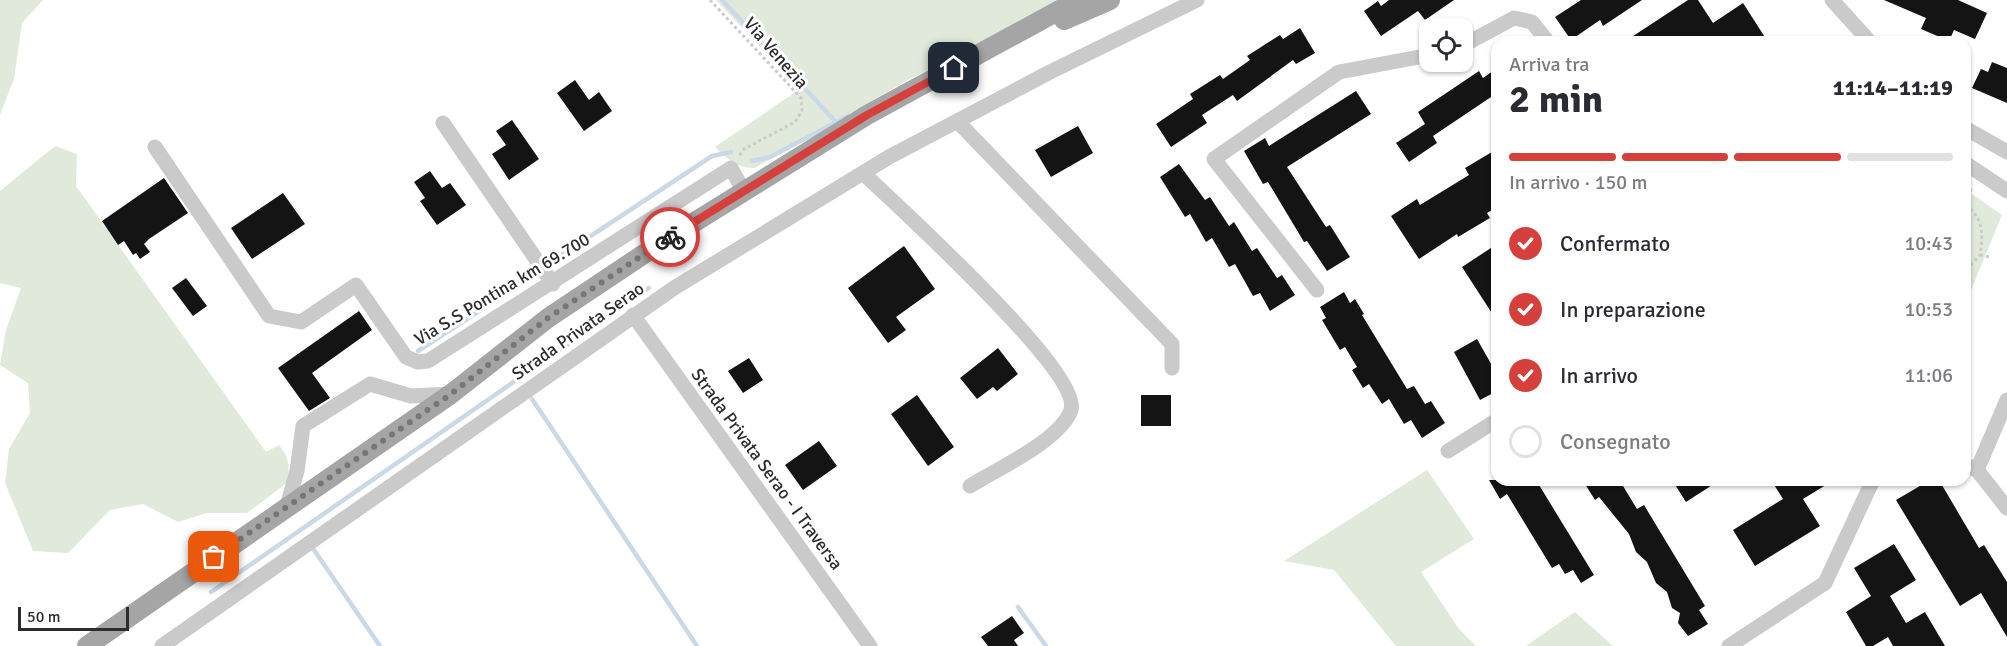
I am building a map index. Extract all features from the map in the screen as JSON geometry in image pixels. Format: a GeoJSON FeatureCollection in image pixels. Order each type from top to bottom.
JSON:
{"type":"FeatureCollection","features":[{"type":"Feature","properties":{"kind":"main road"},"geometry":{"type":"LineString","coordinates":[[87,646],[451,394],[548,318],[656,246],[867,115],[1078,0]]}},
{"type":"Feature","properties":{"kind":"main road"},"geometry":{"type":"LineString","coordinates":[[954,68],[1110,0]]}},
{"type":"Feature","properties":{"kind":"street","name":"Strada Privata Serao"},"geometry":{"type":"LineString","coordinates":[[162,646],[633,315],[863,173],[957,121],[1197,0]]}},
{"type":"Feature","properties":{"kind":"street"},"geometry":{"type":"LineString","coordinates":[[1832,0],[1864,36]]}},
{"type":"Feature","properties":{"kind":"street"},"geometry":{"type":"LineString","coordinates":[[1842,12],[1855,36]]}},
{"type":"Feature","properties":{"kind":"street"},"geometry":{"type":"LineString","coordinates":[[1473,40],[1514,18],[1524,18],[1532,22],[1543,36]]}},
{"type":"Feature","properties":{"kind":"street"},"geometry":{"type":"LineString","coordinates":[[1317,290],[1214,159],[1339,72],[1419,57]]}},
{"type":"Feature","properties":{"kind":"street"},"geometry":{"type":"LineString","coordinates":[[957,121],[1173,344],[1172,368]]}},
{"type":"Feature","properties":{"kind":"street"},"geometry":{"type":"LineString","coordinates":[[443,123],[553,284]]}},
{"type":"Feature","properties":{"kind":"street"},"geometry":{"type":"LineString","coordinates":[[1971,131],[2007,152]]}},
{"type":"Feature","properties":{"kind":"street","name":"Via S.S Pontina km 69.700"},"geometry":{"type":"LineString","coordinates":[[155,147],[269,316],[301,322],[356,285],[406,357],[418,362],[428,361],[553,284],[731,168]]}},
{"type":"Feature","properties":{"kind":"street"},"geometry":{"type":"LineString","coordinates":[[1971,167],[2007,191]]}},
{"type":"Feature","properties":{"kind":"street"},"geometry":{"type":"LineString","coordinates":[[731,168],[743,190]]}},
{"type":"Feature","properties":{"kind":"street"},"geometry":{"type":"LineString","coordinates":[[863,173],[1005,311],[1047,361],[1070,395],[1072,408],[1065,421],[1049,437],[970,486]]}},
{"type":"Feature","properties":{"kind":"street"},"geometry":{"type":"LineString","coordinates":[[643,224],[656,246]]}},
{"type":"Feature","properties":{"kind":"street","name":"Strada Privata Serao - I Traversa"},"geometry":{"type":"LineString","coordinates":[[633,315],[870,646]]}},
{"type":"Feature","properties":{"kind":"street"},"geometry":{"type":"LineString","coordinates":[[287,506],[297,471],[303,426],[370,384],[411,396],[451,394]]}},
{"type":"Feature","properties":{"kind":"street"},"geometry":{"type":"LineString","coordinates":[[2007,400],[1971,467],[2007,508]]}},
{"type":"Feature","properties":{"kind":"street"},"geometry":{"type":"LineString","coordinates":[[1448,451],[1491,424]]}},
{"type":"Feature","properties":{"kind":"street"},"geometry":{"type":"LineString","coordinates":[[1729,646],[1825,583],[1870,486]]}},
{"type":"Feature","properties":{"kind":"path","name":"Via Venezia"},"geometry":{"type":"LineString","coordinates":[[710,0],[801,98],[802,110],[795,122],[744,149],[731,168]]}},
{"type":"Feature","properties":{"kind":"path"},"geometry":{"type":"LineString","coordinates":[[1971,210],[1982,227],[1980,255],[1971,265]]}},
{"type":"Feature","properties":{"kind":"path"},"geometry":{"type":"LineString","coordinates":[[1980,255],[1989,257]]}},
{"type":"Feature","properties":{"kind":"shaded area"},"geometry":{"type":"Polygon","coordinates":[[[0,0],[43,0],[22,23],[14,79],[0,115],[0,0]]]}},
{"type":"Feature","properties":{"kind":"shaded area"},"geometry":{"type":"Polygon","coordinates":[[[716,0],[1066,0],[908,80],[755,168],[749,168],[728,159],[715,147],[800,89],[716,0]]]}},
{"type":"Feature","properties":{"kind":"shaded area"},"geometry":{"type":"Polygon","coordinates":[[[55,146],[77,154],[76,186],[266,452],[279,445],[285,454],[289,467],[288,482],[247,513],[207,513],[178,522],[143,504],[110,510],[68,553],[33,551],[5,483],[9,449],[30,413],[28,383],[0,365],[6,330],[21,288],[0,283],[0,191],[55,146]]]}},
{"type":"Feature","properties":{"kind":"shaded area"},"geometry":{"type":"Polygon","coordinates":[[[1971,193],[2002,215],[1971,290],[1971,193]]]}},
{"type":"Feature","properties":{"kind":"shaded area"},"geometry":{"type":"Polygon","coordinates":[[[1427,470],[1474,539],[1421,572],[1459,629],[1476,646],[1396,646],[1334,570],[1284,561],[1427,470]]]}},
{"type":"Feature","properties":{"kind":"shaded area"},"geometry":{"type":"Polygon","coordinates":[[[1575,612],[1613,646],[1526,646],[1575,612]]]}},
{"type":"Feature","properties":{"kind":"building"},"geometry":{"type":"Polygon","coordinates":[[[1389,0],[1454,0],[1428,18],[1423,18],[1418,11],[1381,36],[1364,11],[1378,1],[1381,6],[1389,0]]]}},
{"type":"Feature","properties":{"kind":"building"},"geometry":{"type":"Polygon","coordinates":[[[1581,0],[1642,0],[1603,26],[1600,20],[1577,36],[1568,36],[1555,17],[1581,0]]]}},
{"type":"Feature","properties":{"kind":"building"},"geometry":{"type":"Polygon","coordinates":[[[1688,0],[1698,0],[1713,23],[1743,3],[1764,36],[1714,36],[1633,36],[1688,0]]]}},
{"type":"Feature","properties":{"kind":"building"},"geometry":{"type":"Polygon","coordinates":[[[1884,0],[1958,0],[1987,13],[1975,39],[1954,30],[1951,36],[1937,36],[1921,29],[1926,18],[1884,0]]]}},
{"type":"Feature","properties":{"kind":"building"},"geometry":{"type":"Polygon","coordinates":[[[1300,28],[1315,53],[1296,64],[1293,60],[1237,101],[1233,95],[1202,115],[1207,123],[1171,147],[1156,124],[1193,99],[1190,94],[1220,75],[1223,79],[1250,60],[1247,56],[1280,35],[1283,39],[1300,28]]]}},
{"type":"Feature","properties":{"kind":"building"},"geometry":{"type":"Polygon","coordinates":[[[1992,62],[2007,68],[2007,103],[1972,88],[1981,69],[1988,72],[1992,62]]]}},
{"type":"Feature","properties":{"kind":"building"},"geometry":{"type":"Polygon","coordinates":[[[1479,71],[1483,78],[1491,72],[1491,97],[1433,136],[1437,143],[1409,162],[1396,143],[1425,124],[1418,112],[1479,71]]]}},
{"type":"Feature","properties":{"kind":"building"},"geometry":{"type":"Polygon","coordinates":[[[575,80],[589,100],[599,92],[612,111],[584,131],[557,93],[575,80]]]}},
{"type":"Feature","properties":{"kind":"building"},"geometry":{"type":"Polygon","coordinates":[[[1356,91],[1371,114],[1287,167],[1326,227],[1330,225],[1350,257],[1327,271],[1307,241],[1304,242],[1268,182],[1263,184],[1244,151],[1265,138],[1269,146],[1356,91]]]}},
{"type":"Feature","properties":{"kind":"building"},"geometry":{"type":"Polygon","coordinates":[[[512,120],[539,159],[509,180],[492,154],[506,145],[496,131],[512,120]]]}},
{"type":"Feature","properties":{"kind":"building"},"geometry":{"type":"Polygon","coordinates":[[[1078,126],[1093,153],[1051,177],[1035,150],[1078,126]]]}},
{"type":"Feature","properties":{"kind":"building"},"geometry":{"type":"Polygon","coordinates":[[[1491,153],[1491,211],[1487,213],[1490,218],[1458,237],[1457,234],[1419,259],[1391,216],[1417,199],[1420,205],[1469,175],[1465,168],[1491,153]]]}},
{"type":"Feature","properties":{"kind":"building"},"geometry":{"type":"Polygon","coordinates":[[[1179,164],[1205,200],[1210,197],[1229,226],[1234,222],[1252,251],[1257,248],[1277,278],[1282,275],[1295,295],[1270,311],[1260,293],[1253,296],[1235,264],[1229,267],[1212,238],[1206,242],[1190,214],[1185,217],[1160,177],[1179,164]]]}},
{"type":"Feature","properties":{"kind":"building"},"geometry":{"type":"Polygon","coordinates":[[[430,171],[442,188],[450,183],[466,205],[437,225],[420,201],[425,198],[414,182],[430,171]]]}},
{"type":"Feature","properties":{"kind":"building"},"geometry":{"type":"Polygon","coordinates":[[[164,178],[188,213],[149,239],[144,244],[150,252],[140,259],[136,253],[133,255],[124,241],[118,245],[102,221],[164,178]]]}},
{"type":"Feature","properties":{"kind":"building"},"geometry":{"type":"Polygon","coordinates":[[[283,193],[305,224],[252,259],[231,228],[283,193]]]}},
{"type":"Feature","properties":{"kind":"building"},"geometry":{"type":"Polygon","coordinates":[[[904,246],[935,289],[896,317],[906,330],[888,343],[848,288],[904,246]]]}},
{"type":"Feature","properties":{"kind":"building"},"geometry":{"type":"Polygon","coordinates":[[[1491,248],[1491,312],[1462,267],[1491,248]]]}},
{"type":"Feature","properties":{"kind":"building"},"geometry":{"type":"Polygon","coordinates":[[[186,278],[207,306],[193,316],[172,288],[186,278]]]}},
{"type":"Feature","properties":{"kind":"building"},"geometry":{"type":"Polygon","coordinates":[[[1344,292],[1350,303],[1355,299],[1364,314],[1362,315],[1407,389],[1414,386],[1425,404],[1431,401],[1445,423],[1422,438],[1411,420],[1404,424],[1389,399],[1382,404],[1369,384],[1363,388],[1352,370],[1357,367],[1345,347],[1340,350],[1322,320],[1326,318],[1320,307],[1344,292]]]}},
{"type":"Feature","properties":{"kind":"building"},"geometry":{"type":"Polygon","coordinates":[[[359,311],[372,330],[312,373],[330,398],[309,411],[278,368],[359,311]]]}},
{"type":"Feature","properties":{"kind":"building"},"geometry":{"type":"Polygon","coordinates":[[[1477,339],[1491,364],[1491,394],[1480,400],[1454,352],[1477,339]]]}},
{"type":"Feature","properties":{"kind":"building"},"geometry":{"type":"Polygon","coordinates":[[[998,348],[1018,374],[997,391],[993,387],[977,399],[960,378],[998,348]]]}},
{"type":"Feature","properties":{"kind":"building"},"geometry":{"type":"Polygon","coordinates":[[[749,358],[763,380],[743,393],[728,371],[749,358]]]}},
{"type":"Feature","properties":{"kind":"building"},"geometry":{"type":"Polygon","coordinates":[[[917,395],[954,447],[928,466],[891,414],[917,395]]]}},
{"type":"Feature","properties":{"kind":"building"},"geometry":{"type":"Polygon","coordinates":[[[1141,395],[1171,395],[1171,426],[1141,426],[1141,395]]]}},
{"type":"Feature","properties":{"kind":"building"},"geometry":{"type":"Polygon","coordinates":[[[819,441],[837,466],[803,490],[785,465],[819,441]]]}},
{"type":"Feature","properties":{"kind":"building"},"geometry":{"type":"Polygon","coordinates":[[[1492,486],[1540,486],[1594,575],[1581,583],[1573,570],[1565,574],[1559,564],[1552,568],[1507,494],[1500,499],[1492,486]]]}},
{"type":"Feature","properties":{"kind":"building"},"geometry":{"type":"Polygon","coordinates":[[[1586,486],[1623,486],[1637,509],[1644,505],[1705,606],[1699,610],[1708,624],[1688,636],[1678,623],[1680,613],[1672,608],[1667,592],[1656,583],[1647,562],[1636,552],[1629,534],[1599,497],[1595,500],[1586,486]]]}},
{"type":"Feature","properties":{"kind":"building"},"geometry":{"type":"Polygon","coordinates":[[[1676,486],[1711,486],[1686,502],[1676,486]]]}},
{"type":"Feature","properties":{"kind":"building"},"geometry":{"type":"Polygon","coordinates":[[[1775,486],[1824,486],[1803,499],[1820,526],[1755,566],[1733,530],[1783,499],[1775,486]]]}},
{"type":"Feature","properties":{"kind":"building"},"geometry":{"type":"Polygon","coordinates":[[[1920,486],[1943,486],[1979,548],[1984,545],[2007,582],[2007,637],[1981,593],[1960,606],[1896,500],[1920,486]]]}},
{"type":"Feature","properties":{"kind":"building"},"geometry":{"type":"Polygon","coordinates":[[[1894,544],[1916,580],[1890,596],[1906,623],[1925,612],[1945,646],[1893,646],[1888,637],[1873,646],[1866,646],[1846,612],[1871,596],[1854,568],[1894,544]]]}},
{"type":"Feature","properties":{"kind":"building"},"geometry":{"type":"Polygon","coordinates":[[[1012,616],[1024,633],[1014,640],[1018,646],[988,646],[981,637],[1012,616]]]}},
{"type":"Feature","properties":{"kind":"waterway"},"geometry":{"type":"LineString","coordinates":[[722,0],[836,122]]}},
{"type":"Feature","properties":{"kind":"waterway"},"geometry":{"type":"LineString","coordinates":[[752,161],[770,157],[848,116]]}},
{"type":"Feature","properties":{"kind":"waterway"},"geometry":{"type":"LineString","coordinates":[[545,258],[559,257],[712,156],[731,152]]}},
{"type":"Feature","properties":{"kind":"waterway"},"geometry":{"type":"LineString","coordinates":[[418,351],[516,287],[528,269]]}},
{"type":"Feature","properties":{"kind":"waterway"},"geometry":{"type":"LineString","coordinates":[[211,592],[649,288]]}},
{"type":"Feature","properties":{"kind":"waterway"},"geometry":{"type":"LineString","coordinates":[[532,399],[697,646]]}},
{"type":"Feature","properties":{"kind":"waterway"},"geometry":{"type":"LineString","coordinates":[[314,550],[380,646]]}},
{"type":"Feature","properties":{"kind":"waterway"},"geometry":{"type":"LineString","coordinates":[[1018,607],[1046,646]]}},
{"type":"Feature","properties":{"kind":"way so far"},"geometry":{"type":"LineString","coordinates":[[214,557],[451,394],[548,318],[670,237]]}},
{"type":"Feature","properties":{"kind":"route"},"geometry":{"type":"LineString","coordinates":[[670,237],[867,115],[954,68]]}}]}
